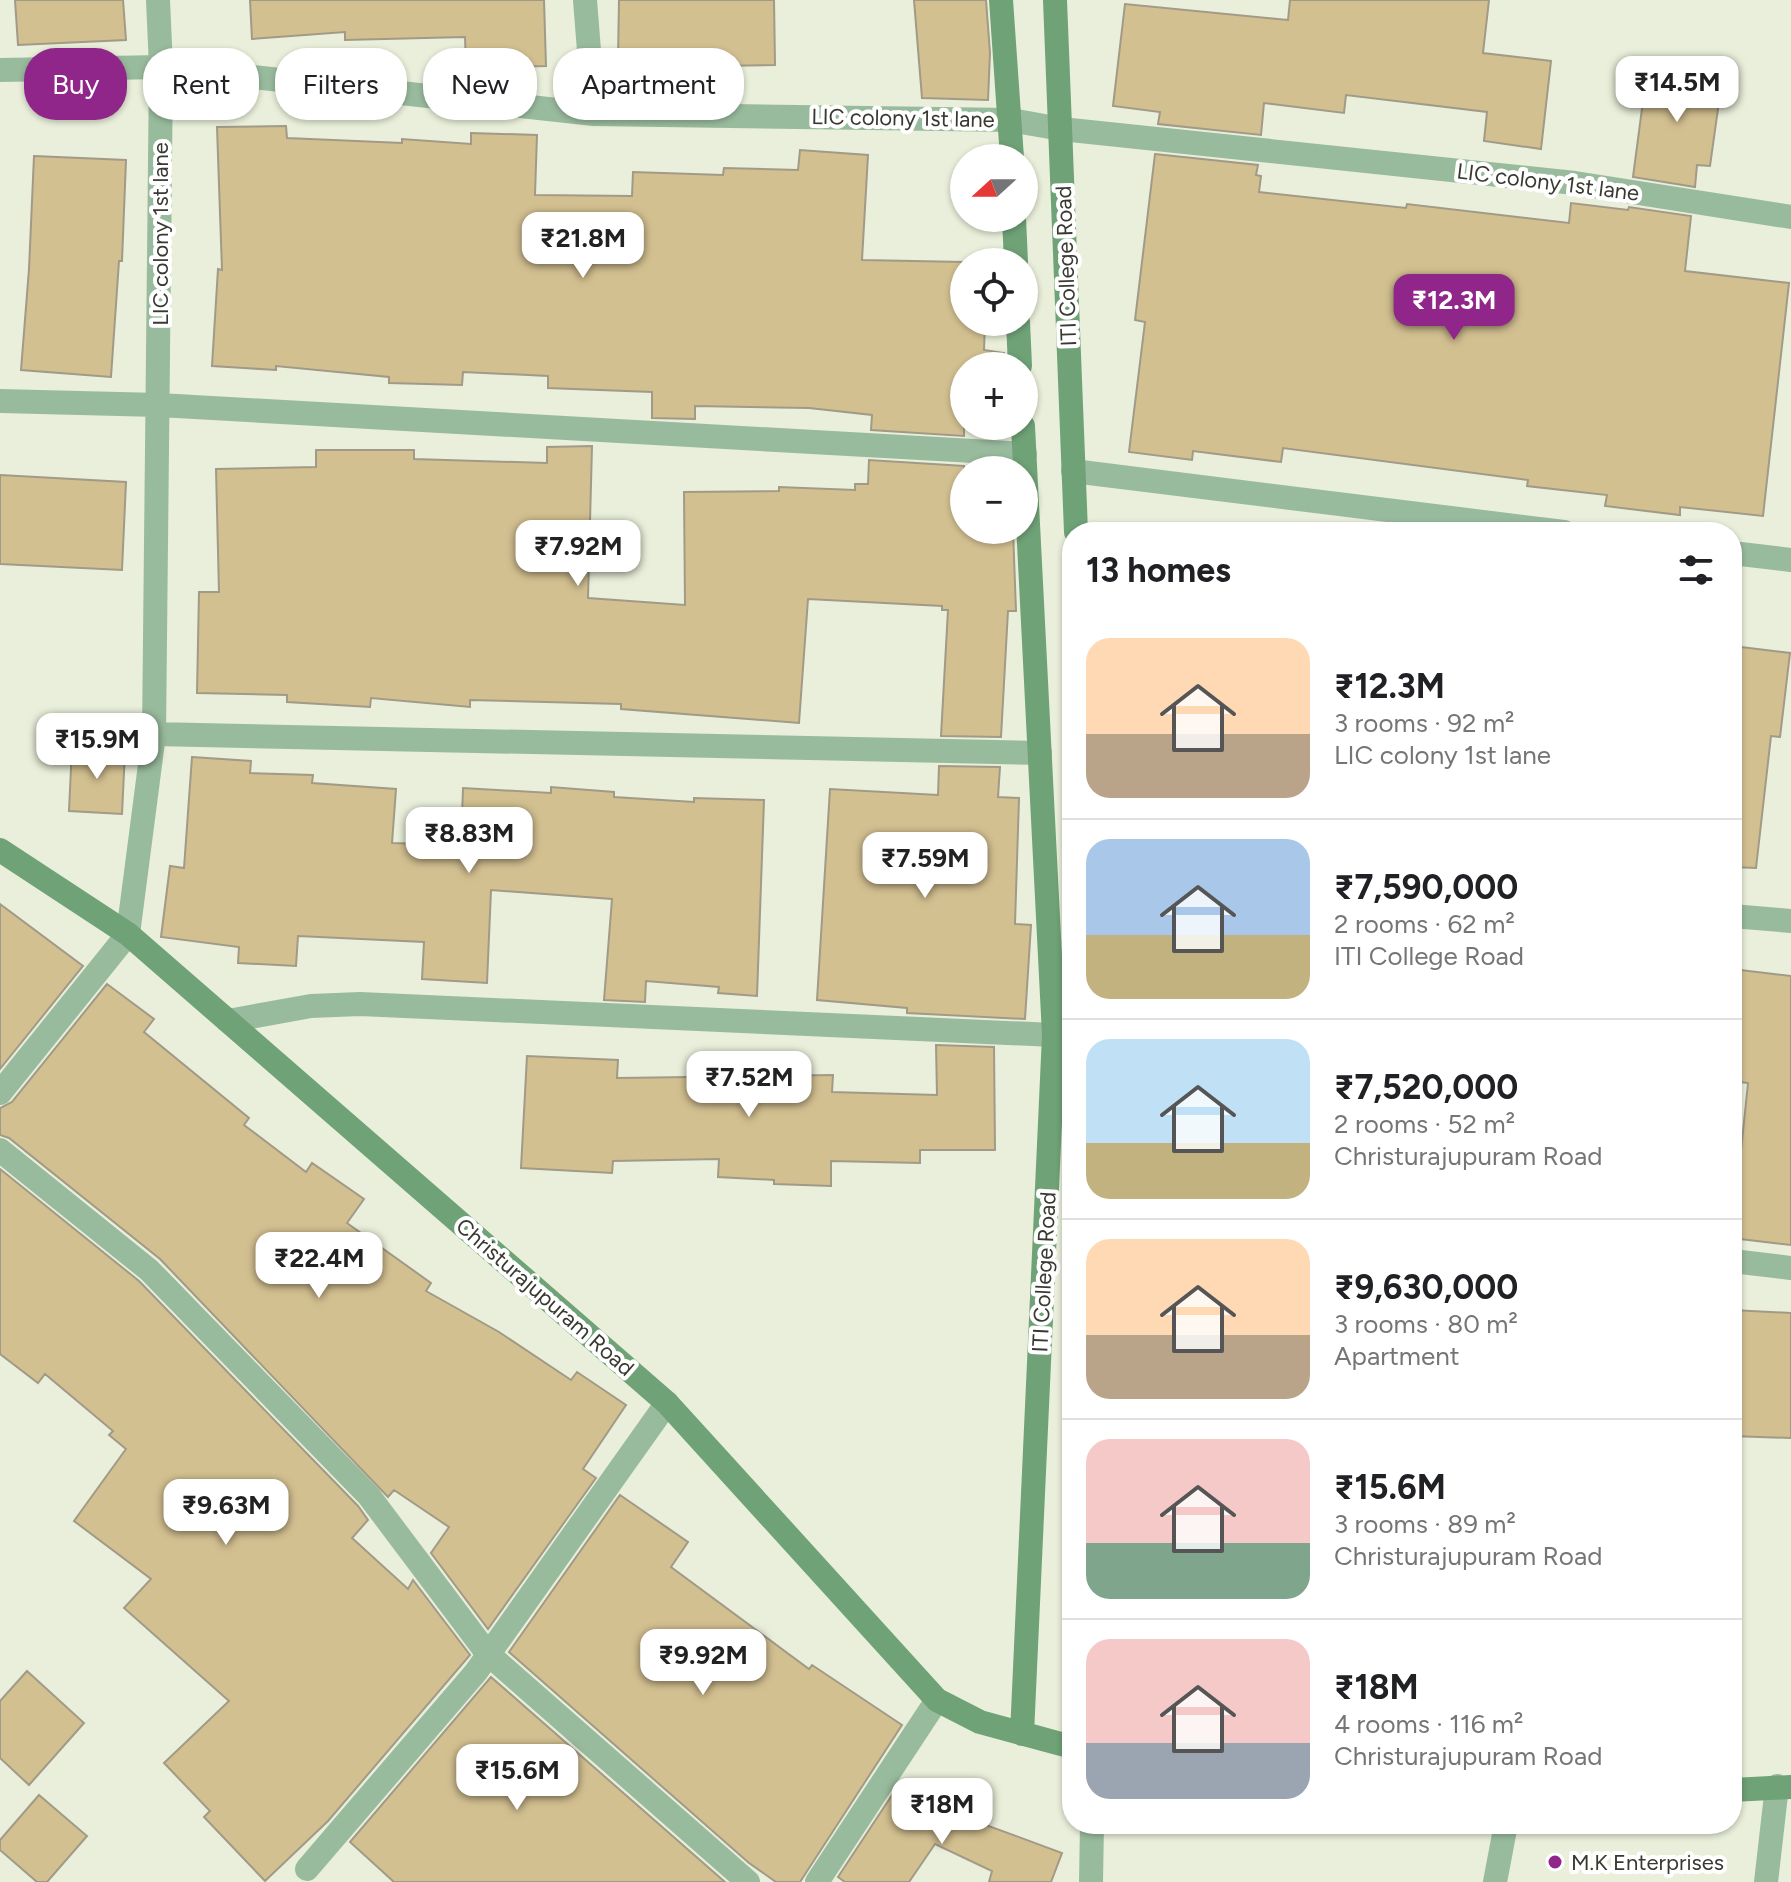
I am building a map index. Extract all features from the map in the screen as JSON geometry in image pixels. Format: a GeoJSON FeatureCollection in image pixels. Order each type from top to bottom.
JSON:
{"type":"FeatureCollection","features":[{"type":"Feature","properties":{"kind":"street"},"geometry":{"type":"LineString","coordinates":[[158,0],[160,48]]}},
{"type":"Feature","properties":{"kind":"street"},"geometry":{"type":"LineString","coordinates":[[585,0],[589,48]]}},
{"type":"Feature","properties":{"kind":"street"},"geometry":{"type":"LineString","coordinates":[[1001,0],[1011,144]]}},
{"type":"Feature","properties":{"kind":"street","name":"ITI College Road"},"geometry":{"type":"LineString","coordinates":[[1055,0],[1076,522]]}},
{"type":"Feature","properties":{"kind":"street"},"geometry":{"type":"LineString","coordinates":[[0,70],[143,67]]}},
{"type":"Feature","properties":{"kind":"street","name":"LIC colony 1st lane"},"geometry":{"type":"LineString","coordinates":[[259,78],[553,110]]}},
{"type":"Feature","properties":{"kind":"street","name":"LIC colony 1st lane"},"geometry":{"type":"LineString","coordinates":[[744,116],[1010,120],[1061,129],[1575,183],[1791,217]]}},
{"type":"Feature","properties":{"kind":"street","name":"LIC colony 1st lane"},"geometry":{"type":"LineString","coordinates":[[128,934],[154,734],[161,120]]}},
{"type":"Feature","properties":{"kind":"street"},"geometry":{"type":"LineString","coordinates":[[0,401],[159,405],[1025,454]]}},
{"type":"Feature","properties":{"kind":"street","name":"ITI College Road"},"geometry":{"type":"LineString","coordinates":[[1022,1734],[1054,1035],[1024,440]]}},
{"type":"Feature","properties":{"kind":"street"},"geometry":{"type":"LineString","coordinates":[[1073,471],[1484,522]]}},
{"type":"Feature","properties":{"kind":"street"},"geometry":{"type":"LineString","coordinates":[[1742,554],[1791,560]]}},
{"type":"Feature","properties":{"kind":"street"},"geometry":{"type":"LineString","coordinates":[[154,734],[1040,753]]}},
{"type":"Feature","properties":{"kind":"street","name":"Christurajupuram Road"},"geometry":{"type":"LineString","coordinates":[[0,850],[128,934],[667,1403],[937,1700],[980,1722],[1062,1744]]}},
{"type":"Feature","properties":{"kind":"street"},"geometry":{"type":"LineString","coordinates":[[1742,917],[1791,921]]}},
{"type":"Feature","properties":{"kind":"street"},"geometry":{"type":"LineString","coordinates":[[0,1093],[128,934]]}},
{"type":"Feature","properties":{"kind":"street"},"geometry":{"type":"LineString","coordinates":[[228,1021],[311,1006],[360,1004],[1054,1035]]}},
{"type":"Feature","properties":{"kind":"street"},"geometry":{"type":"LineString","coordinates":[[0,1150],[149,1270],[369,1496],[487,1653],[748,1882]]}},
{"type":"Feature","properties":{"kind":"street"},"geometry":{"type":"LineString","coordinates":[[1742,1262],[1791,1268]]}},
{"type":"Feature","properties":{"kind":"street"},"geometry":{"type":"LineString","coordinates":[[307,1869],[476,1672],[667,1403]]}},
{"type":"Feature","properties":{"kind":"street"},"geometry":{"type":"LineString","coordinates":[[817,1882],[937,1700]]}},
{"type":"Feature","properties":{"kind":"street"},"geometry":{"type":"LineString","coordinates":[[1742,1790],[1786,1788],[1766,1882]]}},
{"type":"Feature","properties":{"kind":"street"},"geometry":{"type":"LineString","coordinates":[[1091,1882],[1092,1834]]}},
{"type":"Feature","properties":{"kind":"street"},"geometry":{"type":"LineString","coordinates":[[1495,1882],[1504,1834]]}},
{"type":"Feature","properties":{"kind":"building"},"geometry":{"type":"Polygon","coordinates":[[[15,0],[123,0],[126,40],[18,45],[15,0]]]}},
{"type":"Feature","properties":{"kind":"building"},"geometry":{"type":"Polygon","coordinates":[[[250,0],[544,0],[546,66],[537,66],[537,48],[465,48],[465,37],[345,40],[345,32],[252,39],[250,0]]]}},
{"type":"Feature","properties":{"kind":"building"},"geometry":{"type":"Polygon","coordinates":[[[619,0],[774,0],[775,65],[744,66],[744,48],[618,48],[619,0]]]}},
{"type":"Feature","properties":{"kind":"building"},"geometry":{"type":"Polygon","coordinates":[[[914,0],[986,0],[990,53],[988,100],[922,98],[914,0]]]}},
{"type":"Feature","properties":{"kind":"building"},"geometry":{"type":"Polygon","coordinates":[[[1290,0],[1489,0],[1483,53],[1551,61],[1541,149],[1484,141],[1487,112],[1346,95],[1344,113],[1264,103],[1261,135],[1158,124],[1160,112],[1113,106],[1125,4],[1288,20],[1290,0]]]}},
{"type":"Feature","properties":{"kind":"building"},"geometry":{"type":"Polygon","coordinates":[[[1648,63],[1723,73],[1710,166],[1697,165],[1695,187],[1633,177],[1648,63]]]}},
{"type":"Feature","properties":{"kind":"building"},"geometry":{"type":"Polygon","coordinates":[[[286,126],[287,138],[402,143],[402,139],[471,144],[471,133],[537,135],[535,195],[632,196],[633,172],[723,175],[724,168],[798,170],[800,150],[868,155],[862,260],[950,262],[950,336],[984,336],[984,350],[997,352],[950,352],[950,435],[871,430],[872,415],[809,408],[695,406],[695,419],[652,418],[652,392],[548,388],[548,376],[463,372],[462,385],[389,383],[389,377],[276,366],[276,370],[212,366],[218,269],[222,270],[217,127],[286,126]]]}},
{"type":"Feature","properties":{"kind":"building"},"geometry":{"type":"Polygon","coordinates":[[[1155,154],[1258,165],[1256,175],[1261,176],[1259,192],[1406,208],[1407,204],[1569,223],[1571,203],[1691,216],[1685,271],[1789,283],[1763,516],[1680,507],[1680,515],[1605,506],[1607,495],[1527,486],[1528,480],[1283,448],[1281,462],[1193,451],[1192,460],[1129,452],[1145,322],[1135,320],[1155,154]]]}},
{"type":"Feature","properties":{"kind":"building"},"geometry":{"type":"Polygon","coordinates":[[[34,156],[126,160],[122,261],[119,261],[111,377],[21,370],[34,156]]]}},
{"type":"Feature","properties":{"kind":"building"},"geometry":{"type":"Polygon","coordinates":[[[592,446],[588,598],[685,605],[684,492],[779,491],[779,487],[855,490],[855,484],[868,484],[869,460],[950,465],[950,544],[1014,544],[1016,611],[1008,611],[1001,737],[941,736],[948,610],[942,610],[942,606],[808,599],[799,723],[621,709],[621,704],[470,700],[470,707],[371,698],[370,707],[287,702],[287,695],[197,693],[199,592],[219,592],[216,469],[316,467],[316,450],[414,450],[414,459],[547,463],[547,447],[592,446]]]}},
{"type":"Feature","properties":{"kind":"building"},"geometry":{"type":"Polygon","coordinates":[[[0,475],[126,482],[122,570],[0,564],[0,475]]]}},
{"type":"Feature","properties":{"kind":"building"},"geometry":{"type":"Polygon","coordinates":[[[1742,647],[1790,653],[1780,737],[1771,736],[1756,868],[1742,867],[1742,647]]]}},
{"type":"Feature","properties":{"kind":"building"},"geometry":{"type":"Polygon","coordinates":[[[72,747],[125,751],[122,814],[69,811],[72,747]]]}},
{"type":"Feature","properties":{"kind":"building"},"geometry":{"type":"Polygon","coordinates":[[[192,757],[251,761],[250,773],[313,775],[312,783],[396,789],[392,843],[461,845],[463,788],[551,793],[551,787],[614,792],[614,797],[694,802],[694,798],[764,800],[757,996],[718,993],[719,987],[646,981],[645,1002],[604,1000],[612,899],[491,890],[487,983],[422,979],[424,942],[298,936],[296,966],[238,963],[239,947],[161,937],[170,866],[184,868],[192,757]]]}},
{"type":"Feature","properties":{"kind":"building"},"geometry":{"type":"Polygon","coordinates":[[[939,766],[1000,767],[998,797],[1019,798],[1015,924],[1031,925],[1025,1019],[907,1013],[907,1008],[817,1000],[830,789],[938,795],[939,766]]]}},
{"type":"Feature","properties":{"kind":"building"},"geometry":{"type":"Polygon","coordinates":[[[0,904],[83,966],[0,1069],[0,904]]]}},
{"type":"Feature","properties":{"kind":"building"},"geometry":{"type":"Polygon","coordinates":[[[1742,970],[1791,976],[1791,1245],[1742,1239],[1742,1141],[1748,1083],[1742,1082],[1742,970]]]}},
{"type":"Feature","properties":{"kind":"building"},"geometry":{"type":"Polygon","coordinates":[[[107,984],[154,1019],[144,1032],[249,1118],[244,1125],[306,1172],[312,1163],[364,1199],[347,1223],[431,1283],[426,1291],[499,1332],[571,1380],[577,1372],[626,1405],[583,1469],[596,1478],[488,1629],[431,1553],[449,1527],[394,1490],[388,1497],[160,1259],[9,1138],[0,1135],[0,1108],[12,1102],[107,984]]]}},
{"type":"Feature","properties":{"kind":"building"},"geometry":{"type":"Polygon","coordinates":[[[936,1045],[994,1047],[995,1150],[920,1150],[920,1163],[831,1161],[831,1186],[774,1184],[774,1180],[718,1177],[719,1159],[613,1161],[612,1173],[521,1168],[527,1056],[618,1060],[617,1078],[833,1075],[832,1092],[937,1095],[936,1045]]]}},
{"type":"Feature","properties":{"kind":"building"},"geometry":{"type":"Polygon","coordinates":[[[0,1169],[139,1281],[358,1506],[368,1520],[352,1538],[408,1589],[413,1580],[470,1655],[328,1821],[265,1881],[204,1817],[210,1811],[164,1763],[229,1701],[124,1608],[151,1579],[74,1521],[126,1449],[109,1435],[113,1431],[45,1374],[38,1383],[0,1354],[0,1169]]]}},
{"type":"Feature","properties":{"kind":"building"},"geometry":{"type":"Polygon","coordinates":[[[1742,1311],[1791,1313],[1791,1438],[1742,1436],[1742,1311]]]}},
{"type":"Feature","properties":{"kind":"building"},"geometry":{"type":"Polygon","coordinates":[[[620,1495],[688,1542],[671,1567],[809,1669],[812,1665],[902,1725],[800,1882],[776,1882],[749,1863],[509,1652],[620,1495]]]}},
{"type":"Feature","properties":{"kind":"building"},"geometry":{"type":"Polygon","coordinates":[[[27,1671],[84,1723],[29,1785],[0,1758],[0,1701],[27,1671]]]}},
{"type":"Feature","properties":{"kind":"building"},"geometry":{"type":"Polygon","coordinates":[[[491,1677],[725,1882],[394,1882],[350,1842],[491,1677]]]}},
{"type":"Feature","properties":{"kind":"building"},"geometry":{"type":"Polygon","coordinates":[[[900,1783],[964,1825],[967,1818],[1062,1853],[1051,1882],[989,1882],[992,1871],[935,1844],[909,1882],[845,1882],[838,1877],[900,1783]]]}},
{"type":"Feature","properties":{"kind":"building"},"geometry":{"type":"Polygon","coordinates":[[[39,1795],[87,1836],[47,1882],[37,1882],[0,1850],[0,1840],[39,1795]]]}},
{"type":"Feature","properties":{"kind":"place","name":"M.K Enterprises"},"geometry":{"type":"Point","coordinates":[1555,1862]}}]}
